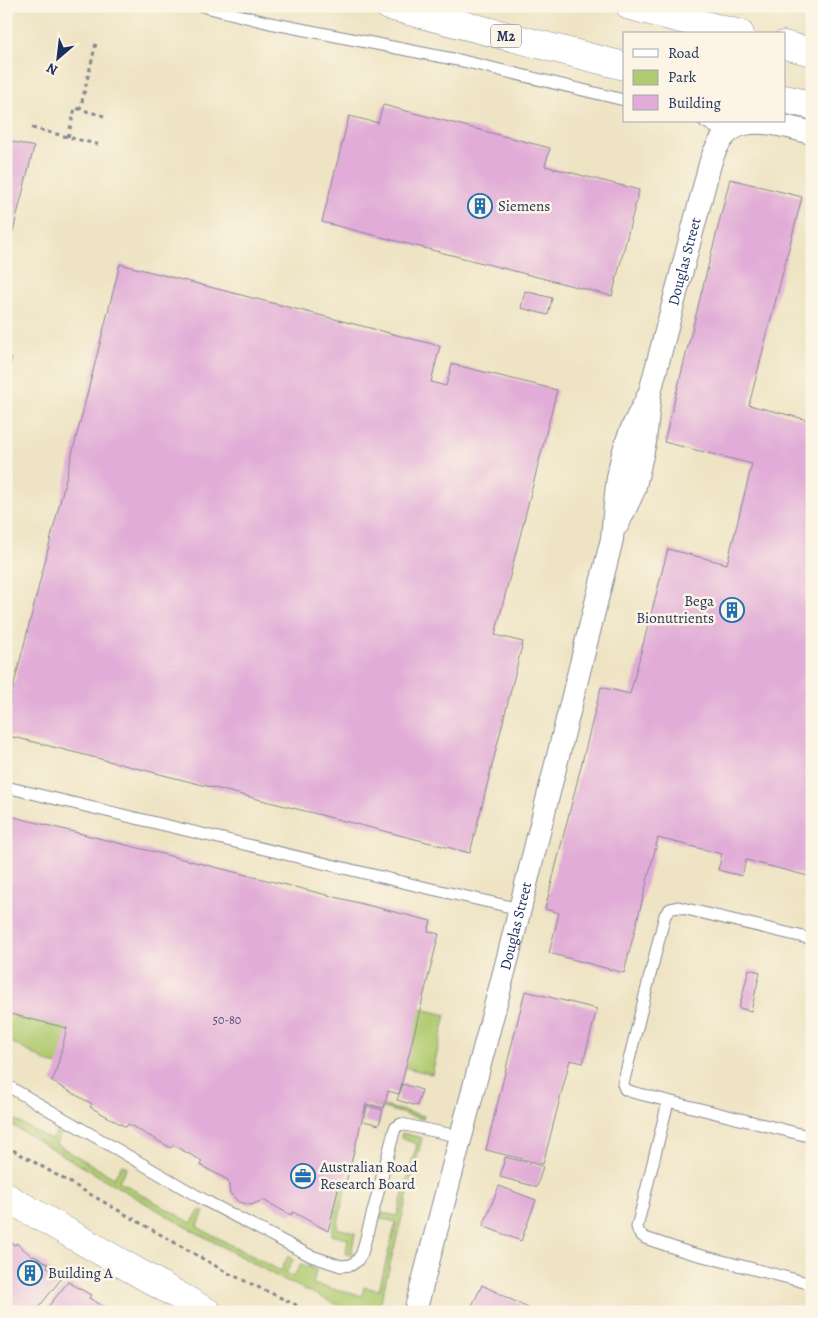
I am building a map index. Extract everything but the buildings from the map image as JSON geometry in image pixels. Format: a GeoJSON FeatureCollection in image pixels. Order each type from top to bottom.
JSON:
{"type":"FeatureCollection","features":[{"type":"Feature","properties":{"kind":"main road","name":"M2"},"geometry":{"type":"LineString","coordinates":[[389,6],[623,66]]}},
{"type":"Feature","properties":{"kind":"main road","name":"M2"},"geometry":{"type":"LineString","coordinates":[[427,6],[623,52]]}},
{"type":"Feature","properties":{"kind":"main road"},"geometry":{"type":"LineString","coordinates":[[630,6],[732,32]]}},
{"type":"Feature","properties":{"kind":"main road"},"geometry":{"type":"LineString","coordinates":[[786,46],[812,52]]}},
{"type":"Feature","properties":{"kind":"main road"},"geometry":{"type":"LineString","coordinates":[[786,80],[812,85]]}},
{"type":"Feature","properties":{"kind":"main road"},"geometry":{"type":"LineString","coordinates":[[786,100],[812,105]]}},
{"type":"Feature","properties":{"kind":"main road"},"geometry":{"type":"LineString","coordinates":[[6,1197],[207,1312]]}},
{"type":"Feature","properties":{"kind":"street"},"geometry":{"type":"LineString","coordinates":[[726,134],[739,126],[753,122],[768,123],[812,133]]}},
{"type":"Feature","properties":{"kind":"street","name":"Douglas Street"},"geometry":{"type":"LineString","coordinates":[[415,1312],[462,1137],[612,539],[616,485],[628,438],[650,392],[710,164],[716,147],[726,134]]}},
{"type":"Feature","properties":{"kind":"lane"},"geometry":{"type":"LineString","coordinates":[[202,6],[270,23],[463,61],[623,100]]}},
{"type":"Feature","properties":{"kind":"lane"},"geometry":{"type":"LineString","coordinates":[[706,122],[726,134]]}},
{"type":"Feature","properties":{"kind":"lane"},"geometry":{"type":"LineString","coordinates":[[6,787],[520,909]]}},
{"type":"Feature","properties":{"kind":"lane"},"geometry":{"type":"LineString","coordinates":[[812,939],[678,907],[670,909],[665,914],[623,1084],[625,1089],[632,1092],[812,1137]]}},
{"type":"Feature","properties":{"kind":"lane"},"geometry":{"type":"LineString","coordinates":[[6,1085],[206,1201],[311,1256],[341,1266],[351,1265],[357,1261],[362,1253],[395,1128],[401,1124],[462,1137]]}},
{"type":"Feature","properties":{"kind":"lane"},"geometry":{"type":"LineString","coordinates":[[668,1102],[637,1227],[639,1233],[645,1238],[687,1252],[812,1284]]}},
{"type":"Feature","properties":{"kind":"path"},"geometry":{"type":"LineString","coordinates":[[80,110],[96,43]]}},
{"type":"Feature","properties":{"kind":"path"},"geometry":{"type":"LineString","coordinates":[[68,137],[75,108],[108,117]]}},
{"type":"Feature","properties":{"kind":"path"},"geometry":{"type":"LineString","coordinates":[[32,128],[100,145]]}},
{"type":"Feature","properties":{"kind":"path"},"geometry":{"type":"LineString","coordinates":[[6,1146],[226,1272],[311,1312]]}},
{"type":"Feature","properties":{"kind":"green space"},"geometry":{"type":"Polygon","coordinates":[[[417,1008],[446,1015],[432,1074],[403,1067],[417,1008]]]}},
{"type":"Feature","properties":{"kind":"green space"},"geometry":{"type":"Polygon","coordinates":[[[6,1009],[69,1025],[59,1065],[49,1063],[6,1039],[6,1009]]]}},
{"type":"Feature","properties":{"kind":"green space"},"geometry":{"type":"Polygon","coordinates":[[[368,1102],[424,1116],[423,1119],[368,1104],[368,1102]]]}},
{"type":"Feature","properties":{"kind":"green space"},"geometry":{"type":"Polygon","coordinates":[[[6,1115],[51,1140],[59,1127],[63,1130],[56,1144],[114,1178],[122,1165],[127,1167],[119,1181],[191,1223],[200,1210],[204,1212],[197,1227],[281,1271],[288,1256],[293,1260],[286,1273],[293,1277],[301,1264],[316,1270],[313,1284],[362,1296],[364,1287],[379,1290],[396,1222],[380,1218],[382,1213],[397,1216],[417,1144],[401,1138],[402,1133],[422,1138],[378,1312],[353,1312],[278,1277],[190,1229],[6,1122],[6,1115]]]}},
{"type":"Feature","properties":{"kind":"green space"},"geometry":{"type":"Polygon","coordinates":[[[341,1183],[346,1184],[337,1228],[355,1233],[351,1255],[346,1254],[348,1239],[331,1235],[341,1183]]]}},
{"type":"Feature","properties":{"kind":"place","name":"Siemens"},"geometry":{"type":"Point","coordinates":[480,206]}},
{"type":"Feature","properties":{"kind":"place","name":"Bega Bionutrients"},"geometry":{"type":"Point","coordinates":[732,610]}},
{"type":"Feature","properties":{"kind":"place","name":"Australian Road Research Board"},"geometry":{"type":"Point","coordinates":[303,1176]}},
{"type":"Feature","properties":{"kind":"place","name":"Building A"},"geometry":{"type":"Point","coordinates":[30,1273]}}]}
